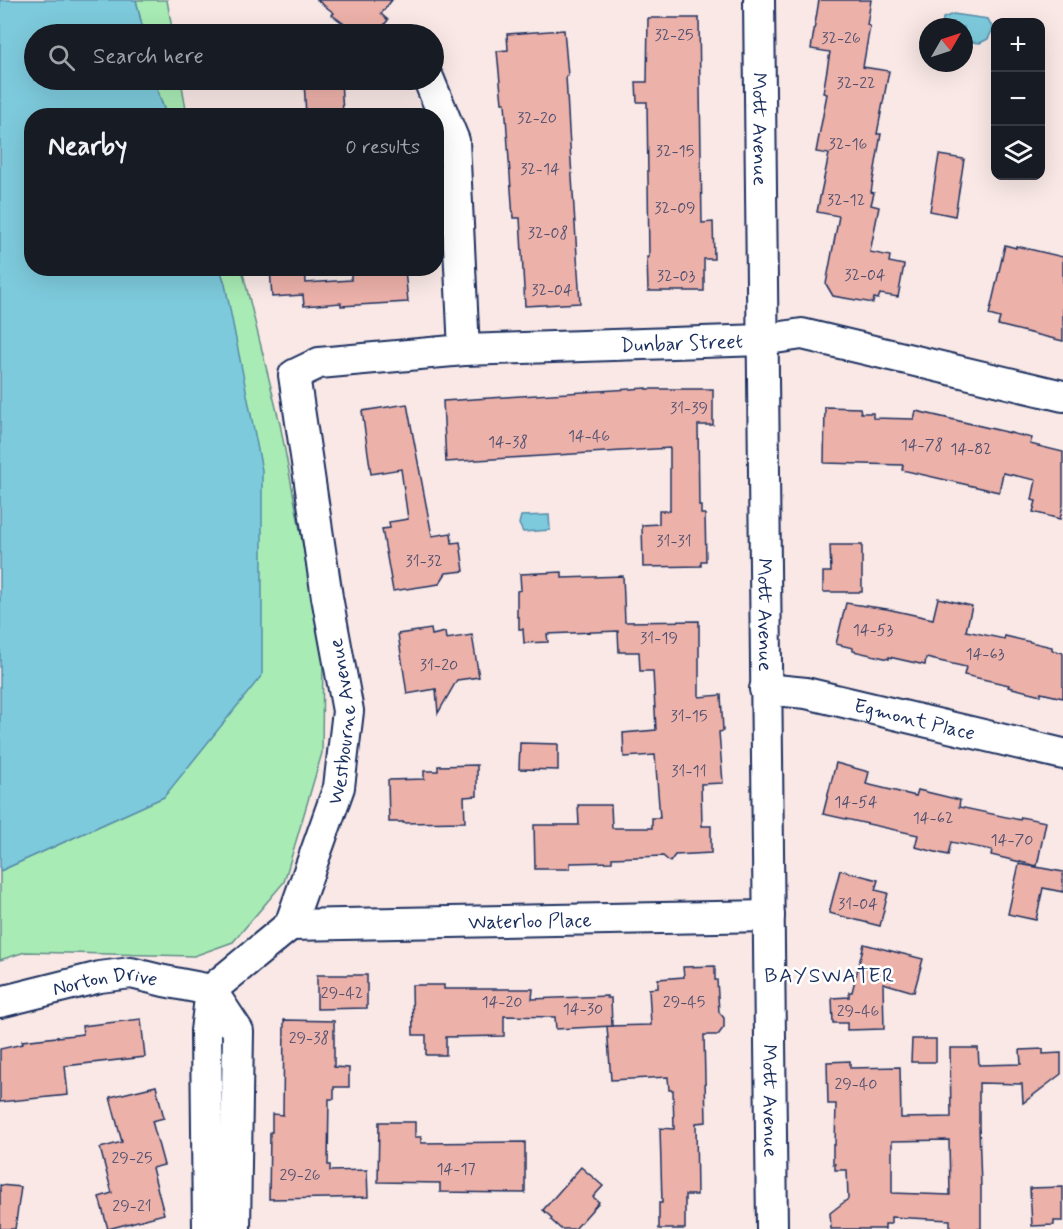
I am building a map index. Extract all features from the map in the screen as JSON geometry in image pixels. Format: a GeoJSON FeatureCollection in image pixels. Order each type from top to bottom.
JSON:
{"type":"FeatureCollection","features":[{"type":"Feature","properties":{"kind":"street","name":"Mott Avenue"},"geometry":{"type":"LineString","coordinates":[[759,0],[772,1229]]}},
{"type":"Feature","properties":{"kind":"street"},"geometry":{"type":"LineString","coordinates":[[433,90],[440,108]]}},
{"type":"Feature","properties":{"kind":"street"},"geometry":{"type":"LineString","coordinates":[[444,117],[454,141],[464,350]]}},
{"type":"Feature","properties":{"kind":"street","name":"Dunbar Street"},"geometry":{"type":"LineString","coordinates":[[294,375],[319,363],[464,350],[762,340],[802,334],[1063,396]]}},
{"type":"Feature","properties":{"kind":"street","name":"Westbourne Avenue"},"geometry":{"type":"LineString","coordinates":[[290,925],[339,787],[348,711],[327,597],[294,375]]}},
{"type":"Feature","properties":{"kind":"street","name":"Egmont Place"},"geometry":{"type":"LineString","coordinates":[[765,689],[806,693],[1063,754]]}},
{"type":"Feature","properties":{"kind":"street","name":"Waterloo Place"},"geometry":{"type":"LineString","coordinates":[[290,925],[769,915]]}},
{"type":"Feature","properties":{"kind":"street"},"geometry":{"type":"LineString","coordinates":[[208,1229],[206,1031],[211,990],[290,925]]}},
{"type":"Feature","properties":{"kind":"street","name":"Norton Drive"},"geometry":{"type":"LineString","coordinates":[[0,1002],[100,977],[131,973],[211,990]]}},
{"type":"Feature","properties":{"kind":"street"},"geometry":{"type":"LineString","coordinates":[[211,990],[238,1031],[235,1229]]}},
{"type":"Feature","properties":{"kind":"green space"},"geometry":{"type":"Polygon","coordinates":[[[136,0],[167,0],[171,24],[142,24],[136,0]]]}},
{"type":"Feature","properties":{"kind":"green space"},"geometry":{"type":"Polygon","coordinates":[[[157,90],[183,90],[186,108],[164,108],[157,90]]]}},
{"type":"Feature","properties":{"kind":"green space"},"geometry":{"type":"Polygon","coordinates":[[[222,276],[244,276],[280,424],[323,651],[322,753],[284,882],[233,942],[194,956],[25,952],[0,960],[0,871],[164,797],[225,284],[222,276]]]}},
{"type":"Feature","properties":{"kind":"water"},"geometry":{"type":"Polygon","coordinates":[[[0,0],[136,0],[142,24],[24,24],[24,90],[157,90],[164,108],[24,108],[24,276],[222,276],[262,470],[262,675],[164,797],[0,871],[0,0]]]}},
{"type":"Feature","properties":{"kind":"water"},"geometry":{"type":"Polygon","coordinates":[[[953,14],[988,19],[991,33],[988,39],[980,43],[973,42],[973,18],[943,18],[953,14]]]}},
{"type":"Feature","properties":{"kind":"water"},"geometry":{"type":"Polygon","coordinates":[[[549,515],[550,530],[523,532],[519,524],[521,516],[549,515]]]}},
{"type":"Feature","properties":{"kind":"building"},"geometry":{"type":"Polygon","coordinates":[[[317,0],[392,0],[381,14],[388,20],[385,24],[344,24],[332,15],[334,13],[317,0]]]}},
{"type":"Feature","properties":{"kind":"building"},"geometry":{"type":"Polygon","coordinates":[[[819,0],[871,0],[867,25],[870,26],[863,67],[889,71],[877,134],[881,134],[871,192],[874,193],[871,205],[879,207],[870,252],[890,256],[889,262],[904,265],[898,297],[880,294],[878,299],[874,298],[873,303],[833,296],[826,284],[839,216],[817,212],[829,154],[816,152],[827,94],[823,93],[830,52],[811,49],[819,0]]]}},
{"type":"Feature","properties":{"kind":"building"},"geometry":{"type":"Polygon","coordinates":[[[648,18],[699,18],[702,223],[713,222],[714,259],[704,259],[704,291],[648,291],[647,102],[637,102],[636,82],[647,82],[648,18]]]}},
{"type":"Feature","properties":{"kind":"building"},"geometry":{"type":"Polygon","coordinates":[[[564,30],[580,303],[525,306],[520,218],[513,218],[505,103],[502,103],[497,51],[508,50],[507,34],[564,30]]]}},
{"type":"Feature","properties":{"kind":"building"},"geometry":{"type":"Polygon","coordinates":[[[305,90],[342,90],[343,108],[306,108],[305,90]]]}},
{"type":"Feature","properties":{"kind":"building"},"geometry":{"type":"Polygon","coordinates":[[[939,155],[964,159],[955,216],[930,211],[939,155]]]}},
{"type":"Feature","properties":{"kind":"building"},"geometry":{"type":"Polygon","coordinates":[[[1005,245],[1063,257],[1063,341],[998,325],[1000,318],[989,315],[1005,245]]]}},
{"type":"Feature","properties":{"kind":"building"},"geometry":{"type":"Polygon","coordinates":[[[271,276],[306,276],[306,283],[351,280],[351,276],[406,276],[408,302],[304,306],[303,295],[272,297],[271,276]]]}},
{"type":"Feature","properties":{"kind":"building"},"geometry":{"type":"Polygon","coordinates":[[[646,388],[713,389],[713,425],[698,425],[699,506],[701,506],[701,514],[705,514],[706,561],[701,561],[701,566],[643,567],[642,525],[659,524],[659,511],[670,511],[670,448],[446,462],[443,401],[646,388]]]}},
{"type":"Feature","properties":{"kind":"building"},"geometry":{"type":"Polygon","coordinates":[[[407,404],[432,536],[451,533],[452,543],[460,542],[464,571],[446,573],[439,584],[393,591],[382,529],[390,528],[389,522],[408,519],[401,469],[371,474],[362,411],[407,404]]]}},
{"type":"Feature","properties":{"kind":"building"},"geometry":{"type":"Polygon","coordinates":[[[825,407],[860,408],[861,413],[873,413],[873,418],[914,419],[916,411],[1032,438],[1030,444],[1063,452],[1063,505],[1060,519],[1033,512],[1036,501],[1032,500],[1036,480],[1003,473],[999,492],[902,470],[903,465],[824,463],[825,407]]]}},
{"type":"Feature","properties":{"kind":"building"},"geometry":{"type":"Polygon","coordinates":[[[830,545],[862,545],[862,592],[823,592],[823,572],[831,572],[830,545]]]}},
{"type":"Feature","properties":{"kind":"building"},"geometry":{"type":"Polygon","coordinates":[[[562,572],[562,578],[623,576],[625,622],[699,621],[699,697],[721,695],[723,731],[719,732],[723,783],[701,784],[702,826],[711,826],[711,853],[675,855],[670,862],[663,856],[612,858],[612,862],[570,863],[570,869],[535,869],[534,825],[579,825],[578,805],[611,805],[612,828],[652,828],[652,818],[660,818],[655,755],[624,757],[623,733],[656,730],[653,671],[640,671],[639,652],[619,652],[618,631],[547,634],[548,642],[524,643],[523,629],[519,629],[519,617],[517,617],[517,591],[521,590],[520,574],[562,572]]]}},
{"type":"Feature","properties":{"kind":"building"},"geometry":{"type":"Polygon","coordinates":[[[938,598],[972,606],[966,631],[1004,639],[1005,636],[1052,647],[1052,650],[1063,653],[1063,698],[1041,693],[1041,695],[964,675],[966,667],[926,658],[925,665],[889,657],[889,659],[853,651],[853,648],[836,644],[846,603],[933,619],[938,598]]]}},
{"type":"Feature","properties":{"kind":"building"},"geometry":{"type":"Polygon","coordinates":[[[431,629],[432,635],[445,632],[446,639],[472,635],[479,677],[457,680],[438,713],[436,689],[407,694],[398,634],[431,629]]]}},
{"type":"Feature","properties":{"kind":"building"},"geometry":{"type":"Polygon","coordinates":[[[520,743],[558,744],[558,770],[519,769],[520,743]]]}},
{"type":"Feature","properties":{"kind":"building"},"geometry":{"type":"Polygon","coordinates":[[[836,763],[869,772],[866,784],[916,796],[918,790],[960,800],[959,807],[1020,820],[1021,817],[1046,822],[1037,866],[991,855],[992,850],[951,842],[948,855],[915,847],[918,835],[823,814],[836,763]]]}},
{"type":"Feature","properties":{"kind":"building"},"geometry":{"type":"Polygon","coordinates":[[[477,765],[477,796],[464,797],[465,822],[389,822],[388,780],[424,779],[424,771],[438,771],[438,766],[477,765]]]}},
{"type":"Feature","properties":{"kind":"building"},"geometry":{"type":"Polygon","coordinates":[[[1019,864],[1063,872],[1063,892],[1043,888],[1036,920],[1008,914],[1019,864]]]}},
{"type":"Feature","properties":{"kind":"building"},"geometry":{"type":"Polygon","coordinates":[[[840,870],[878,880],[875,890],[888,893],[880,926],[829,913],[840,870]]]}},
{"type":"Feature","properties":{"kind":"building"},"geometry":{"type":"Polygon","coordinates":[[[864,944],[923,959],[914,992],[883,983],[884,1029],[847,1030],[847,1023],[833,1023],[832,998],[849,997],[849,992],[852,992],[864,944]]]}},
{"type":"Feature","properties":{"kind":"building"},"geometry":{"type":"Polygon","coordinates":[[[715,966],[719,1012],[724,1018],[724,1027],[718,1035],[704,1035],[706,1122],[696,1123],[697,1195],[685,1195],[685,1229],[659,1229],[659,1203],[662,1203],[660,1128],[674,1129],[673,1090],[669,1090],[668,1077],[611,1080],[607,1026],[651,1025],[649,989],[658,988],[658,979],[684,977],[683,967],[715,966]]]}},
{"type":"Feature","properties":{"kind":"building"},"geometry":{"type":"Polygon","coordinates":[[[317,975],[367,975],[367,1008],[317,1009],[317,975]]]}},
{"type":"Feature","properties":{"kind":"building"},"geometry":{"type":"Polygon","coordinates":[[[412,985],[444,985],[444,989],[533,989],[532,999],[607,996],[611,998],[612,1026],[556,1029],[555,1017],[504,1016],[504,1036],[446,1037],[446,1055],[426,1055],[426,1035],[413,1035],[412,985]]]}},
{"type":"Feature","properties":{"kind":"building"},"geometry":{"type":"Polygon","coordinates":[[[141,1019],[145,1057],[65,1066],[68,1095],[0,1102],[0,1049],[23,1044],[22,1041],[83,1034],[82,1026],[141,1019]]]}},
{"type":"Feature","properties":{"kind":"building"},"geometry":{"type":"Polygon","coordinates":[[[284,1020],[334,1021],[334,1067],[349,1068],[349,1087],[334,1087],[334,1099],[329,1099],[328,1165],[330,1165],[330,1171],[367,1170],[368,1197],[269,1199],[272,1114],[283,1115],[284,1020]]]}},
{"type":"Feature","properties":{"kind":"building"},"geometry":{"type":"Polygon","coordinates":[[[912,1039],[936,1039],[936,1062],[911,1062],[912,1039]]]}},
{"type":"Feature","properties":{"kind":"building"},"geometry":{"type":"Polygon","coordinates":[[[950,1048],[978,1048],[979,1065],[1021,1064],[1020,1050],[1043,1049],[1043,1054],[1061,1053],[1061,1074],[1023,1103],[1022,1084],[979,1083],[981,1229],[950,1229],[950,1220],[891,1217],[891,1224],[885,1224],[885,1229],[831,1229],[830,1213],[848,1199],[847,1170],[835,1170],[835,1164],[833,1164],[836,1104],[828,1104],[827,1062],[850,1061],[850,1068],[900,1067],[901,1118],[951,1117],[950,1048]],[[949,1140],[892,1141],[892,1193],[950,1195],[949,1140]]]}},
{"type":"Feature","properties":{"kind":"building"},"geometry":{"type":"Polygon","coordinates":[[[156,1086],[164,1118],[152,1121],[164,1165],[152,1168],[164,1214],[108,1229],[99,1197],[112,1193],[100,1148],[122,1142],[110,1097],[156,1086]]]}},
{"type":"Feature","properties":{"kind":"building"},"geometry":{"type":"Polygon","coordinates":[[[379,1122],[415,1122],[415,1137],[421,1137],[421,1143],[525,1142],[525,1193],[440,1192],[440,1183],[378,1182],[379,1122]]]}},
{"type":"Feature","properties":{"kind":"building"},"geometry":{"type":"Polygon","coordinates":[[[581,1167],[603,1186],[593,1197],[599,1202],[575,1229],[561,1229],[543,1210],[581,1167]]]}},
{"type":"Feature","properties":{"kind":"building"},"geometry":{"type":"Polygon","coordinates":[[[0,1185],[21,1187],[15,1229],[0,1229],[0,1185]]]}},
{"type":"Feature","properties":{"kind":"building"},"geometry":{"type":"Polygon","coordinates":[[[1063,1187],[1063,1221],[1054,1221],[1054,1225],[1032,1226],[1030,1188],[1063,1187]]]}},
{"type":"Feature","properties":{"kind":"district","name":"BAYSWATER"},"geometry":{"type":"Point","coordinates":[830,975]}}]}
